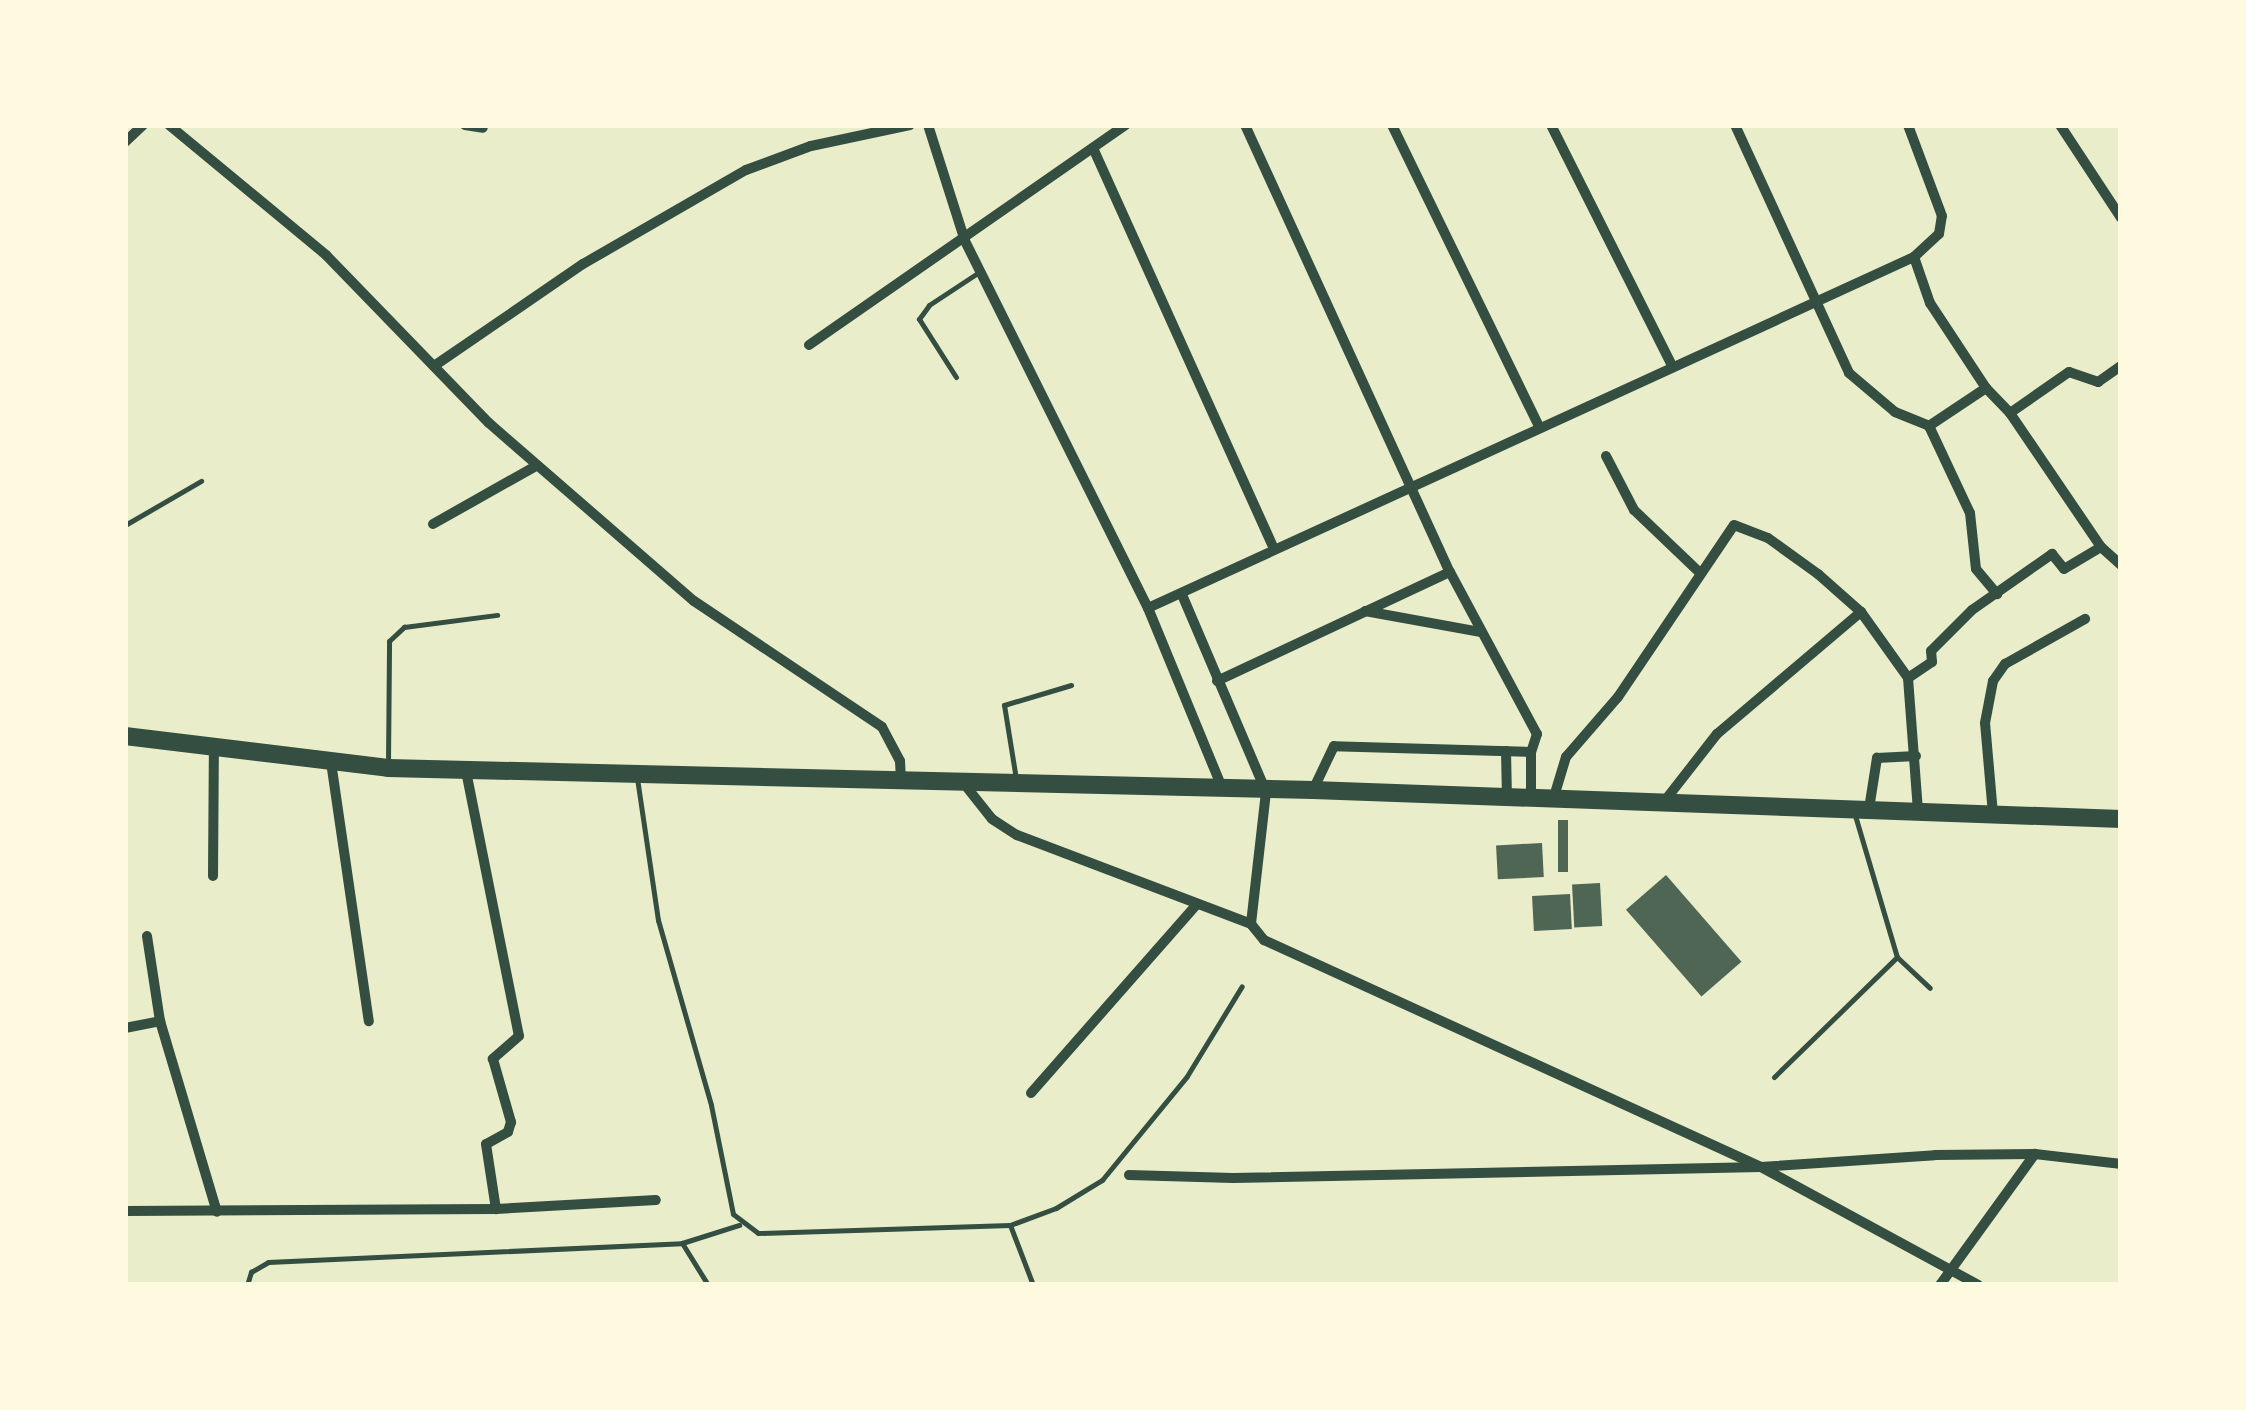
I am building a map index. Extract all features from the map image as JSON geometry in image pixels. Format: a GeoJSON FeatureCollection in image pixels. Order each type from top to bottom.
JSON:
{"type":"FeatureCollection","features":[{"type":"Feature","properties":{"kind":"main road"},"geometry":{"type":"LineString","coordinates":[[125,736],[388,768],[637,778],[900,778],[965,785],[1017,782],[1223,791],[1313,790],[2121,819]]}},
{"type":"Feature","properties":{"kind":"street"},"geometry":{"type":"LineString","coordinates":[[125,142],[142,125]]}},
{"type":"Feature","properties":{"kind":"street"},"geometry":{"type":"LineString","coordinates":[[169,125],[326,255],[536,466],[707,612],[882,727],[900,762],[900,778]]}},
{"type":"Feature","properties":{"kind":"street"},"geometry":{"type":"LineString","coordinates":[[465,125],[483,128]]}},
{"type":"Feature","properties":{"kind":"street"},"geometry":{"type":"LineString","coordinates":[[434,366],[583,264],[746,170],[811,146],[910,125]]}},
{"type":"Feature","properties":{"kind":"street"},"geometry":{"type":"LineString","coordinates":[[928,125],[965,241],[1148,608],[1223,791]]}},
{"type":"Feature","properties":{"kind":"street"},"geometry":{"type":"LineString","coordinates":[[809,346],[965,241],[1126,125]]}},
{"type":"Feature","properties":{"kind":"street"},"geometry":{"type":"LineString","coordinates":[[1246,125],[1414,484],[1450,572],[1532,720],[1537,734],[1531,752],[1531,800]]}},
{"type":"Feature","properties":{"kind":"street"},"geometry":{"type":"LineString","coordinates":[[1392,125],[1540,428]]}},
{"type":"Feature","properties":{"kind":"street"},"geometry":{"type":"LineString","coordinates":[[1551,125],[1671,364]]}},
{"type":"Feature","properties":{"kind":"street"},"geometry":{"type":"LineString","coordinates":[[1735,125],[1849,373],[1895,412],[1928,426],[1970,513],[1976,569],[1997,594]]}},
{"type":"Feature","properties":{"kind":"street"},"geometry":{"type":"LineString","coordinates":[[1148,608],[1182,597],[1272,546],[1914,258],[1942,226],[1908,125]]}},
{"type":"Feature","properties":{"kind":"street"},"geometry":{"type":"LineString","coordinates":[[2060,125],[2121,218]]}},
{"type":"Feature","properties":{"kind":"street"},"geometry":{"type":"LineString","coordinates":[[1094,148],[1272,546]]}},
{"type":"Feature","properties":{"kind":"street"},"geometry":{"type":"LineString","coordinates":[[1914,258],[1930,303],[1986,388],[2010,412],[2101,547],[2121,565]]}},
{"type":"Feature","properties":{"kind":"street"},"geometry":{"type":"LineString","coordinates":[[2010,412],[2070,372],[2098,382],[2121,366]]}},
{"type":"Feature","properties":{"kind":"street"},"geometry":{"type":"LineString","coordinates":[[1928,426],[1986,388]]}},
{"type":"Feature","properties":{"kind":"street"},"geometry":{"type":"LineString","coordinates":[[1606,456],[1634,510],[1699,572]]}},
{"type":"Feature","properties":{"kind":"street"},"geometry":{"type":"LineString","coordinates":[[433,524],[536,466]]}},
{"type":"Feature","properties":{"kind":"street"},"geometry":{"type":"LineString","coordinates":[[1553,800],[1557,771],[1618,697],[1699,572],[1741,524],[1818,574],[1861,612],[1908,678],[1918,811]]}},
{"type":"Feature","properties":{"kind":"street"},"geometry":{"type":"LineString","coordinates":[[1908,678],[1932,662],[1931,651],[1972,610],[2052,554],[2064,569],[2101,547]]}},
{"type":"Feature","properties":{"kind":"street"},"geometry":{"type":"LineString","coordinates":[[1216,681],[1450,572]]}},
{"type":"Feature","properties":{"kind":"street"},"geometry":{"type":"LineString","coordinates":[[1182,597],[1266,792],[1250,924]]}},
{"type":"Feature","properties":{"kind":"street"},"geometry":{"type":"LineString","coordinates":[[1364,611],[1481,632]]}},
{"type":"Feature","properties":{"kind":"street"},"geometry":{"type":"LineString","coordinates":[[1663,803],[1717,734],[1861,612]]}},
{"type":"Feature","properties":{"kind":"street"},"geometry":{"type":"LineString","coordinates":[[1993,814],[1985,723],[1993,680],[2005,664],[2085,620]]}},
{"type":"Feature","properties":{"kind":"street"},"geometry":{"type":"LineString","coordinates":[[1313,790],[1334,746],[1531,752]]}},
{"type":"Feature","properties":{"kind":"street"},"geometry":{"type":"LineString","coordinates":[[214,748],[214,876]]}},
{"type":"Feature","properties":{"kind":"street"},"geometry":{"type":"LineString","coordinates":[[1506,751],[1507,798]]}},
{"type":"Feature","properties":{"kind":"street"},"geometry":{"type":"LineString","coordinates":[[1861,809],[1877,758],[1916,756]]}},
{"type":"Feature","properties":{"kind":"street"},"geometry":{"type":"LineString","coordinates":[[331,762],[369,1022]]}},
{"type":"Feature","properties":{"kind":"street"},"geometry":{"type":"LineString","coordinates":[[466,771],[519,1036],[493,1059],[511,1122],[508,1132],[486,1144],[496,1209]]}},
{"type":"Feature","properties":{"kind":"street"},"geometry":{"type":"LineString","coordinates":[[965,785],[992,819],[1017,834],[1195,906],[1250,924],[1264,940],[1761,1167],[1978,1285]]}},
{"type":"Feature","properties":{"kind":"street"},"geometry":{"type":"LineString","coordinates":[[1031,1092],[1195,906]]}},
{"type":"Feature","properties":{"kind":"street"},"geometry":{"type":"LineString","coordinates":[[147,936],[160,1021],[217,1212]]}},
{"type":"Feature","properties":{"kind":"street"},"geometry":{"type":"LineString","coordinates":[[125,1028],[160,1021]]}},
{"type":"Feature","properties":{"kind":"street"},"geometry":{"type":"LineString","coordinates":[[1940,1285],[2035,1154]]}},
{"type":"Feature","properties":{"kind":"street"},"geometry":{"type":"LineString","coordinates":[[1129,1175],[1233,1178],[1761,1167],[2035,1154],[2121,1164]]}},
{"type":"Feature","properties":{"kind":"street"},"geometry":{"type":"LineString","coordinates":[[125,1210],[496,1209],[656,1200]]}},
{"type":"Feature","properties":{"kind":"lane"},"geometry":{"type":"LineString","coordinates":[[956,377],[920,319],[928,305],[979,272]]}},
{"type":"Feature","properties":{"kind":"lane"},"geometry":{"type":"LineString","coordinates":[[125,524],[201,481]]}},
{"type":"Feature","properties":{"kind":"lane"},"geometry":{"type":"LineString","coordinates":[[388,768],[389,641],[404,627],[498,615]]}},
{"type":"Feature","properties":{"kind":"lane"},"geometry":{"type":"LineString","coordinates":[[1017,782],[1004,705],[1071,685]]}},
{"type":"Feature","properties":{"kind":"lane"},"geometry":{"type":"LineString","coordinates":[[637,778],[658,920],[739,1225]]}},
{"type":"Feature","properties":{"kind":"lane"},"geometry":{"type":"LineString","coordinates":[[1861,809],[1897,957],[1930,988]]}},
{"type":"Feature","properties":{"kind":"lane"},"geometry":{"type":"LineString","coordinates":[[1774,1076],[1897,957]]}},
{"type":"Feature","properties":{"kind":"lane"},"geometry":{"type":"LineString","coordinates":[[247,1285],[252,1272],[268,1262],[682,1243],[739,1225],[777,1235],[1010,1224],[1102,1180],[1188,1076],[1242,986]]}},
{"type":"Feature","properties":{"kind":"lane"},"geometry":{"type":"LineString","coordinates":[[1010,1224],[1033,1285]]}},
{"type":"Feature","properties":{"kind":"lane"},"geometry":{"type":"LineString","coordinates":[[682,1243],[708,1285]]}},
{"type":"Feature","properties":{"kind":"building"},"geometry":{"type":"Polygon","coordinates":[[[1558,820],[1568,820],[1568,872],[1558,872],[1558,820]]]}},
{"type":"Feature","properties":{"kind":"building"},"geometry":{"type":"Polygon","coordinates":[[[1542,843],[1544,877],[1498,879],[1496,845],[1542,843]]]}},
{"type":"Feature","properties":{"kind":"building"},"geometry":{"type":"Polygon","coordinates":[[[1666,875],[1741,962],[1701,997],[1626,910],[1666,875]]]}},
{"type":"Feature","properties":{"kind":"building"},"geometry":{"type":"Polygon","coordinates":[[[1600,883],[1602,926],[1574,927],[1572,884],[1600,883]]]}},
{"type":"Feature","properties":{"kind":"building"},"geometry":{"type":"Polygon","coordinates":[[[1570,894],[1572,929],[1534,931],[1532,896],[1570,894]]]}}]}
